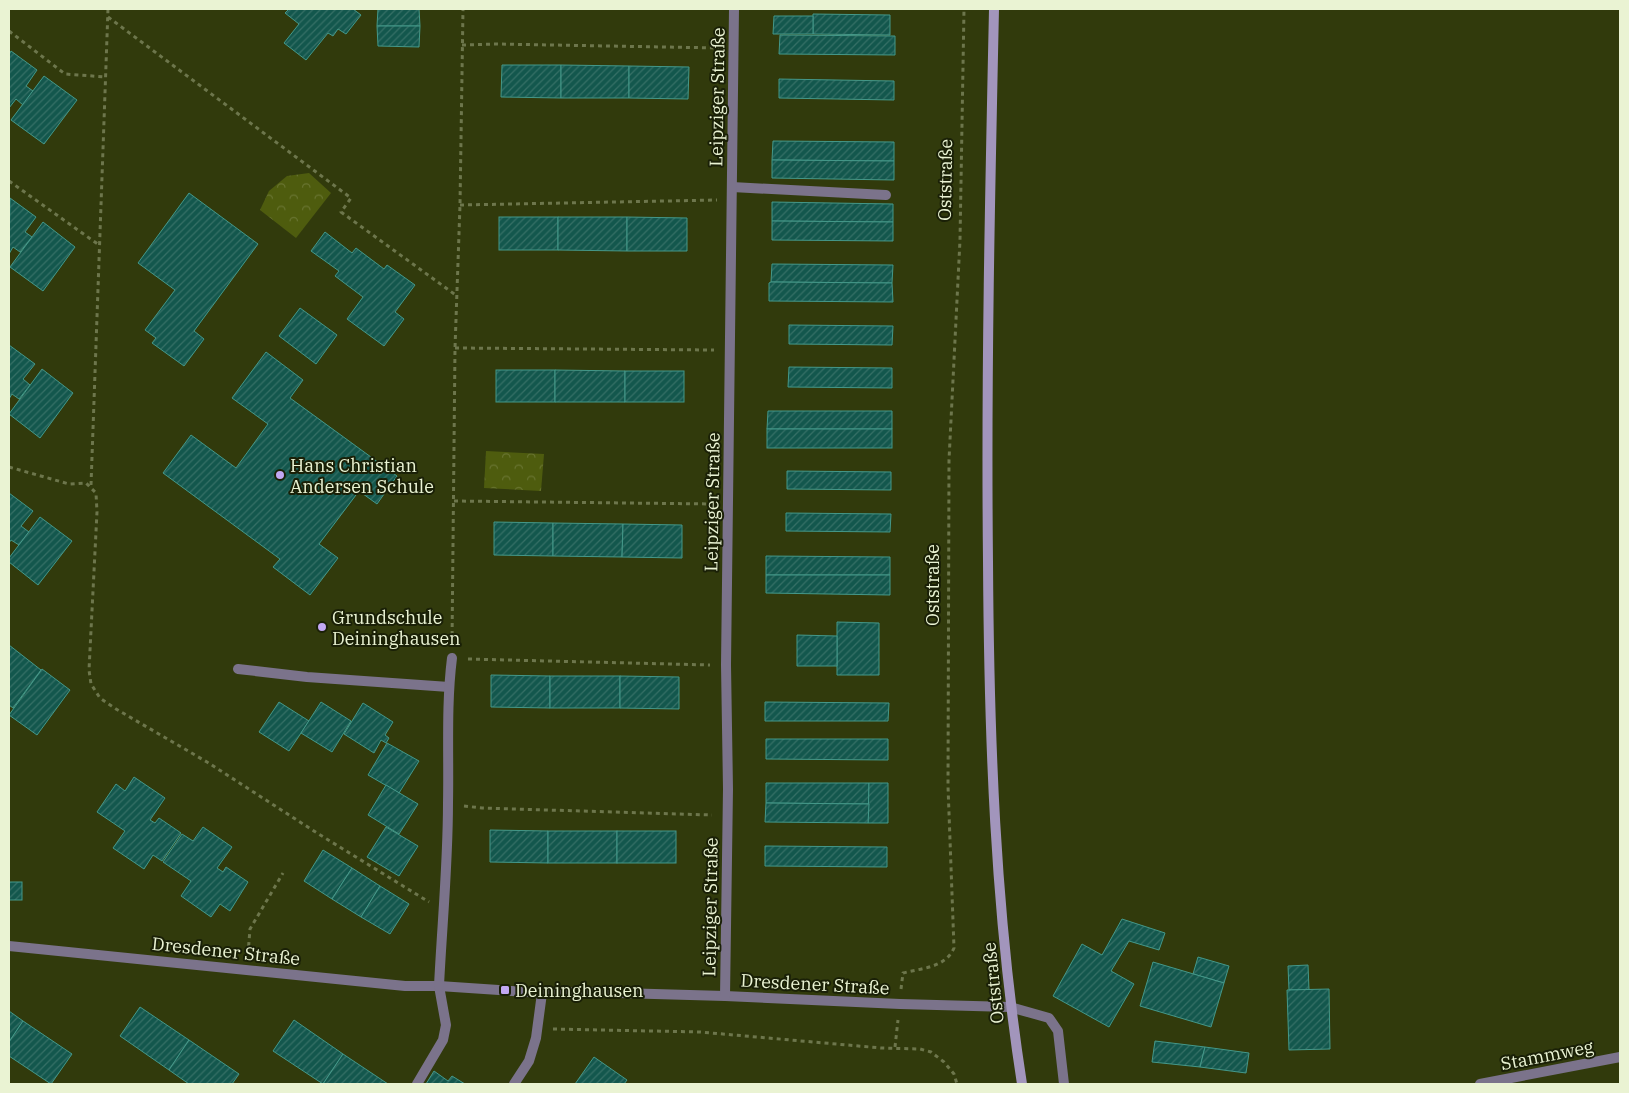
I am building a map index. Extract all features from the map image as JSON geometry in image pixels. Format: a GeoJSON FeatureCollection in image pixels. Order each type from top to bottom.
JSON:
{"type":"FeatureCollection","features":[{"type":"Feature","properties":{"kind":"main road","name":"Oststraße"},"geometry":{"type":"LineString","coordinates":[[994,9],[987,460],[989,673],[995,825],[1010,1007],[1022,1084]]}},
{"type":"Feature","properties":{"kind":"street","name":"Leipziger Straße"},"geometry":{"type":"LineString","coordinates":[[725,996],[726,665],[734,9]]}},
{"type":"Feature","properties":{"kind":"street"},"geometry":{"type":"LineString","coordinates":[[732,187],[886,195]]}},
{"type":"Feature","properties":{"kind":"street"},"geometry":{"type":"LineString","coordinates":[[417,1084],[442,1040],[446,1025],[439,986],[448,804],[447,732],[452,658]]}},
{"type":"Feature","properties":{"kind":"street"},"geometry":{"type":"LineString","coordinates":[[238,669],[307,677],[449,687]]}},
{"type":"Feature","properties":{"kind":"street","name":"Dresdener Straße"},"geometry":{"type":"LineString","coordinates":[[9,946],[405,986],[439,986],[542,993],[584,992],[725,996],[1010,1007]]}},
{"type":"Feature","properties":{"kind":"street"},"geometry":{"type":"LineString","coordinates":[[514,1084],[529,1061],[537,1028],[542,993]]}},
{"type":"Feature","properties":{"kind":"street"},"geometry":{"type":"LineString","coordinates":[[1010,1007],[1049,1018],[1058,1031],[1064,1084]]}},
{"type":"Feature","properties":{"kind":"street","name":"Stammweg"},"geometry":{"type":"LineString","coordinates":[[1480,1084],[1620,1057]]}},
{"type":"Feature","properties":{"kind":"path"},"geometry":{"type":"LineString","coordinates":[[90,486],[108,9]]}},
{"type":"Feature","properties":{"kind":"path"},"geometry":{"type":"LineString","coordinates":[[463,9],[460,205],[455,348],[452,658],[726,665]]}},
{"type":"Feature","properties":{"kind":"path","name":"Oststraße"},"geometry":{"type":"LineString","coordinates":[[895,1047],[903,973],[940,964],[950,956],[954,948],[948,786],[949,460],[960,240],[964,9]]}},
{"type":"Feature","properties":{"kind":"path"},"geometry":{"type":"LineString","coordinates":[[108,17],[351,198],[341,212],[457,296]]}},
{"type":"Feature","properties":{"kind":"path"},"geometry":{"type":"LineString","coordinates":[[9,31],[65,74],[106,77]]}},
{"type":"Feature","properties":{"kind":"path"},"geometry":{"type":"LineString","coordinates":[[462,45],[506,44],[735,49]]}},
{"type":"Feature","properties":{"kind":"path"},"geometry":{"type":"LineString","coordinates":[[9,181],[99,245]]}},
{"type":"Feature","properties":{"kind":"path"},"geometry":{"type":"LineString","coordinates":[[460,205],[731,200]]}},
{"type":"Feature","properties":{"kind":"path"},"geometry":{"type":"LineString","coordinates":[[455,348],[730,350]]}},
{"type":"Feature","properties":{"kind":"path"},"geometry":{"type":"LineString","coordinates":[[9,467],[69,484],[86,483],[96,493],[97,512],[89,670],[91,684],[100,698],[208,762],[317,833],[443,911]]}},
{"type":"Feature","properties":{"kind":"path"},"geometry":{"type":"LineString","coordinates":[[454,501],[729,505]]}},
{"type":"Feature","properties":{"kind":"path"},"geometry":{"type":"LineString","coordinates":[[448,804],[482,808],[727,815]]}},
{"type":"Feature","properties":{"kind":"path"},"geometry":{"type":"LineString","coordinates":[[247,970],[250,929],[283,873]]}},
{"type":"Feature","properties":{"kind":"path"},"geometry":{"type":"LineString","coordinates":[[537,1028],[662,1033],[700,1032],[881,1048],[895,1047],[931,1052],[944,1062],[954,1074],[957,1084]]}},
{"type":"Feature","properties":{"kind":"green space"},"geometry":{"type":"Polygon","coordinates":[[[309,173],[331,193],[296,238],[260,210],[269,191],[287,176],[309,173]]]}},
{"type":"Feature","properties":{"kind":"green space"},"geometry":{"type":"Polygon","coordinates":[[[486,451],[544,454],[541,491],[484,488],[486,451]]]}},
{"type":"Feature","properties":{"kind":"building"},"geometry":{"type":"Polygon","coordinates":[[[289,9],[353,9],[361,15],[346,34],[338,29],[333,36],[328,33],[306,60],[284,43],[299,24],[285,13],[289,9]]]}},
{"type":"Feature","properties":{"kind":"building"},"geometry":{"type":"Polygon","coordinates":[[[378,9],[419,9],[420,26],[377,26],[378,9]]]}},
{"type":"Feature","properties":{"kind":"building"},"geometry":{"type":"Polygon","coordinates":[[[813,14],[890,15],[890,35],[813,34],[813,14]]]}},
{"type":"Feature","properties":{"kind":"building"},"geometry":{"type":"Polygon","coordinates":[[[774,16],[813,16],[813,34],[773,34],[774,16]]]}},
{"type":"Feature","properties":{"kind":"building"},"geometry":{"type":"Polygon","coordinates":[[[377,26],[420,26],[419,47],[378,46],[377,26]]]}},
{"type":"Feature","properties":{"kind":"building"},"geometry":{"type":"Polygon","coordinates":[[[780,35],[895,36],[895,55],[779,54],[780,35]]]}},
{"type":"Feature","properties":{"kind":"building"},"geometry":{"type":"Polygon","coordinates":[[[11,51],[37,70],[26,86],[33,91],[23,105],[16,99],[9,108],[9,55],[11,51]]]}},
{"type":"Feature","properties":{"kind":"building"},"geometry":{"type":"Polygon","coordinates":[[[502,65],[561,65],[561,98],[501,97],[502,65]]]}},
{"type":"Feature","properties":{"kind":"building"},"geometry":{"type":"Polygon","coordinates":[[[561,65],[629,66],[629,98],[561,98],[561,65]]]}},
{"type":"Feature","properties":{"kind":"building"},"geometry":{"type":"Polygon","coordinates":[[[629,66],[689,67],[688,99],[629,98],[629,66]]]}},
{"type":"Feature","properties":{"kind":"building"},"geometry":{"type":"Polygon","coordinates":[[[44,76],[77,100],[44,144],[11,120],[44,76]]]}},
{"type":"Feature","properties":{"kind":"building"},"geometry":{"type":"Polygon","coordinates":[[[779,79],[894,81],[894,100],[779,98],[779,79]]]}},
{"type":"Feature","properties":{"kind":"building"},"geometry":{"type":"Polygon","coordinates":[[[773,141],[894,142],[894,161],[772,160],[773,141]]]}},
{"type":"Feature","properties":{"kind":"building"},"geometry":{"type":"Polygon","coordinates":[[[772,160],[894,161],[894,180],[772,178],[772,160]]]}},
{"type":"Feature","properties":{"kind":"building"},"geometry":{"type":"Polygon","coordinates":[[[189,193],[258,244],[194,331],[204,339],[184,366],[152,343],[156,338],[145,330],[175,290],[138,263],[189,193]]]}},
{"type":"Feature","properties":{"kind":"building"},"geometry":{"type":"Polygon","coordinates":[[[10,198],[36,217],[25,232],[32,237],[20,252],[13,247],[9,254],[10,198]]]}},
{"type":"Feature","properties":{"kind":"building"},"geometry":{"type":"Polygon","coordinates":[[[772,202],[893,204],[893,222],[772,221],[772,202]]]}},
{"type":"Feature","properties":{"kind":"building"},"geometry":{"type":"Polygon","coordinates":[[[499,217],[558,217],[558,250],[499,250],[499,217]]]}},
{"type":"Feature","properties":{"kind":"building"},"geometry":{"type":"Polygon","coordinates":[[[558,217],[627,217],[627,251],[558,250],[558,217]]]}},
{"type":"Feature","properties":{"kind":"building"},"geometry":{"type":"Polygon","coordinates":[[[627,217],[687,218],[687,251],[627,251],[627,217]]]}},
{"type":"Feature","properties":{"kind":"building"},"geometry":{"type":"Polygon","coordinates":[[[772,221],[893,222],[893,241],[772,240],[772,221]]]}},
{"type":"Feature","properties":{"kind":"building"},"geometry":{"type":"Polygon","coordinates":[[[43,222],[75,247],[43,291],[10,267],[43,222]]]}},
{"type":"Feature","properties":{"kind":"building"},"geometry":{"type":"Polygon","coordinates":[[[325,232],[352,253],[356,248],[384,269],[387,265],[415,285],[395,312],[404,319],[384,346],[347,319],[363,297],[335,276],[339,271],[311,251],[325,232]]]}},
{"type":"Feature","properties":{"kind":"building"},"geometry":{"type":"Polygon","coordinates":[[[772,264],[893,265],[892,283],[771,282],[772,264]]]}},
{"type":"Feature","properties":{"kind":"building"},"geometry":{"type":"Polygon","coordinates":[[[769,283],[892,283],[893,302],[769,301],[769,283]]]}},
{"type":"Feature","properties":{"kind":"building"},"geometry":{"type":"Polygon","coordinates":[[[300,308],[337,335],[316,364],[279,336],[300,308]]]}},
{"type":"Feature","properties":{"kind":"building"},"geometry":{"type":"Polygon","coordinates":[[[789,325],[893,326],[892,345],[789,344],[789,325]]]}},
{"type":"Feature","properties":{"kind":"building"},"geometry":{"type":"Polygon","coordinates":[[[9,345],[35,364],[23,379],[30,385],[19,399],[12,394],[9,399],[9,345]]]}},
{"type":"Feature","properties":{"kind":"building","name":"Hans Christian Andersen Schule"},"geometry":{"type":"Polygon","coordinates":[[[266,352],[303,380],[290,398],[397,476],[377,504],[359,491],[319,544],[338,558],[310,595],[273,567],[280,559],[163,473],[191,435],[236,468],[268,424],[232,398],[266,352]]]}},
{"type":"Feature","properties":{"kind":"building"},"geometry":{"type":"Polygon","coordinates":[[[789,367],[892,368],[892,388],[788,387],[789,367]]]}},
{"type":"Feature","properties":{"kind":"building"},"geometry":{"type":"Polygon","coordinates":[[[42,369],[73,393],[40,438],[9,414],[42,369]]]}},
{"type":"Feature","properties":{"kind":"building"},"geometry":{"type":"Polygon","coordinates":[[[496,370],[555,370],[555,402],[496,402],[496,370]]]}},
{"type":"Feature","properties":{"kind":"building"},"geometry":{"type":"Polygon","coordinates":[[[555,370],[625,371],[625,402],[555,402],[555,370]]]}},
{"type":"Feature","properties":{"kind":"building"},"geometry":{"type":"Polygon","coordinates":[[[625,371],[684,371],[684,402],[625,402],[625,371]]]}},
{"type":"Feature","properties":{"kind":"building"},"geometry":{"type":"Polygon","coordinates":[[[768,411],[892,411],[892,429],[767,429],[768,411]]]}},
{"type":"Feature","properties":{"kind":"building"},"geometry":{"type":"Polygon","coordinates":[[[767,429],[892,429],[892,448],[767,448],[767,429]]]}},
{"type":"Feature","properties":{"kind":"building"},"geometry":{"type":"Polygon","coordinates":[[[787,471],[891,472],[891,490],[787,489],[787,471]]]}},
{"type":"Feature","properties":{"kind":"building"},"geometry":{"type":"Polygon","coordinates":[[[9,493],[33,511],[21,526],[29,532],[19,545],[11,540],[9,543],[9,493]]]}},
{"type":"Feature","properties":{"kind":"building"},"geometry":{"type":"Polygon","coordinates":[[[786,513],[891,514],[890,532],[786,531],[786,513]]]}},
{"type":"Feature","properties":{"kind":"building"},"geometry":{"type":"Polygon","coordinates":[[[40,517],[72,541],[38,585],[9,562],[9,558],[40,517]]]}},
{"type":"Feature","properties":{"kind":"building"},"geometry":{"type":"Polygon","coordinates":[[[494,522],[553,523],[553,556],[494,555],[494,522]]]}},
{"type":"Feature","properties":{"kind":"building"},"geometry":{"type":"Polygon","coordinates":[[[553,523],[623,524],[622,557],[553,556],[553,523]]]}},
{"type":"Feature","properties":{"kind":"building"},"geometry":{"type":"Polygon","coordinates":[[[623,524],[682,525],[682,558],[622,557],[623,524]]]}},
{"type":"Feature","properties":{"kind":"building"},"geometry":{"type":"Polygon","coordinates":[[[766,556],[890,557],[890,575],[766,575],[766,556]]]}},
{"type":"Feature","properties":{"kind":"building"},"geometry":{"type":"Polygon","coordinates":[[[766,575],[890,575],[890,595],[766,593],[766,575]]]}},
{"type":"Feature","properties":{"kind":"building"},"geometry":{"type":"Polygon","coordinates":[[[837,622],[879,623],[879,675],[837,675],[837,622]]]}},
{"type":"Feature","properties":{"kind":"building"},"geometry":{"type":"Polygon","coordinates":[[[797,635],[837,636],[837,666],[797,666],[797,635]]]}},
{"type":"Feature","properties":{"kind":"building"},"geometry":{"type":"Polygon","coordinates":[[[9,645],[41,670],[13,708],[9,705],[9,645]]]}},
{"type":"Feature","properties":{"kind":"building"},"geometry":{"type":"Polygon","coordinates":[[[42,669],[70,690],[37,735],[9,715],[42,669]]]}},
{"type":"Feature","properties":{"kind":"building"},"geometry":{"type":"Polygon","coordinates":[[[491,675],[550,676],[550,708],[491,707],[491,675]]]}},
{"type":"Feature","properties":{"kind":"building"},"geometry":{"type":"Polygon","coordinates":[[[550,676],[620,676],[620,708],[550,708],[550,676]]]}},
{"type":"Feature","properties":{"kind":"building"},"geometry":{"type":"Polygon","coordinates":[[[620,676],[679,677],[679,709],[620,708],[620,676]]]}},
{"type":"Feature","properties":{"kind":"building"},"geometry":{"type":"Polygon","coordinates":[[[279,702],[309,721],[289,751],[259,732],[279,702]]]}},
{"type":"Feature","properties":{"kind":"building"},"geometry":{"type":"Polygon","coordinates":[[[321,702],[351,721],[332,752],[301,733],[321,702]]]}},
{"type":"Feature","properties":{"kind":"building"},"geometry":{"type":"Polygon","coordinates":[[[765,702],[889,703],[888,721],[765,721],[765,702]]]}},
{"type":"Feature","properties":{"kind":"building"},"geometry":{"type":"Polygon","coordinates":[[[363,703],[393,722],[385,735],[389,738],[386,743],[381,740],[374,753],[344,734],[363,703]]]}},
{"type":"Feature","properties":{"kind":"building"},"geometry":{"type":"Polygon","coordinates":[[[766,739],[888,739],[888,760],[766,759],[766,739]]]}},
{"type":"Feature","properties":{"kind":"building"},"geometry":{"type":"Polygon","coordinates":[[[387,743],[419,761],[399,793],[368,775],[387,743]]]}},
{"type":"Feature","properties":{"kind":"building"},"geometry":{"type":"Polygon","coordinates":[[[134,777],[165,798],[150,820],[155,823],[159,818],[181,833],[162,861],[153,855],[144,869],[113,848],[125,831],[97,812],[116,784],[125,791],[134,777]]]}},
{"type":"Feature","properties":{"kind":"building"},"geometry":{"type":"Polygon","coordinates":[[[766,783],[869,783],[869,804],[766,803],[766,783]]]}},
{"type":"Feature","properties":{"kind":"building"},"geometry":{"type":"Polygon","coordinates":[[[869,783],[888,783],[888,823],[868,823],[869,783]]]}},
{"type":"Feature","properties":{"kind":"building"},"geometry":{"type":"Polygon","coordinates":[[[386,785],[418,804],[399,834],[368,815],[386,785]]]}},
{"type":"Feature","properties":{"kind":"building"},"geometry":{"type":"Polygon","coordinates":[[[766,803],[869,804],[868,823],[765,822],[766,803]]]}},
{"type":"Feature","properties":{"kind":"building"},"geometry":{"type":"Polygon","coordinates":[[[203,827],[232,847],[217,868],[223,872],[226,867],[248,882],[230,911],[220,904],[211,917],[181,896],[191,881],[163,862],[182,834],[193,841],[203,827]]]}},
{"type":"Feature","properties":{"kind":"building"},"geometry":{"type":"Polygon","coordinates":[[[386,827],[418,846],[399,876],[367,857],[386,827]]]}},
{"type":"Feature","properties":{"kind":"building"},"geometry":{"type":"Polygon","coordinates":[[[490,830],[548,831],[548,863],[490,862],[490,830]]]}},
{"type":"Feature","properties":{"kind":"building"},"geometry":{"type":"Polygon","coordinates":[[[548,831],[617,831],[617,863],[548,863],[548,831]]]}},
{"type":"Feature","properties":{"kind":"building"},"geometry":{"type":"Polygon","coordinates":[[[617,831],[676,831],[676,863],[617,863],[617,831]]]}},
{"type":"Feature","properties":{"kind":"building"},"geometry":{"type":"Polygon","coordinates":[[[765,846],[887,847],[887,867],[765,866],[765,846]]]}},
{"type":"Feature","properties":{"kind":"building"},"geometry":{"type":"Polygon","coordinates":[[[323,850],[352,868],[332,899],[304,881],[323,850]]]}},
{"type":"Feature","properties":{"kind":"building"},"geometry":{"type":"Polygon","coordinates":[[[352,868],[380,886],[361,917],[332,899],[352,868]]]}},
{"type":"Feature","properties":{"kind":"building"},"geometry":{"type":"Polygon","coordinates":[[[9,882],[22,882],[22,900],[9,900],[9,882]]]}},
{"type":"Feature","properties":{"kind":"building"},"geometry":{"type":"Polygon","coordinates":[[[380,886],[409,904],[390,934],[361,917],[380,886]]]}},
{"type":"Feature","properties":{"kind":"building"},"geometry":{"type":"Polygon","coordinates":[[[1122,919],[1165,933],[1159,950],[1129,941],[1111,971],[1134,984],[1109,1027],[1053,996],[1082,944],[1102,955],[1122,919]]]}},
{"type":"Feature","properties":{"kind":"building"},"geometry":{"type":"Polygon","coordinates":[[[1198,957],[1229,966],[1224,983],[1193,974],[1198,957]]]}},
{"type":"Feature","properties":{"kind":"building"},"geometry":{"type":"Polygon","coordinates":[[[1153,962],[1224,983],[1211,1027],[1140,1006],[1153,962]]]}},
{"type":"Feature","properties":{"kind":"building"},"geometry":{"type":"Polygon","coordinates":[[[1308,965],[1309,990],[1289,990],[1288,966],[1308,965]]]}},
{"type":"Feature","properties":{"kind":"building"},"geometry":{"type":"Polygon","coordinates":[[[1329,989],[1330,1049],[1289,1050],[1287,990],[1329,989]]]}},
{"type":"Feature","properties":{"kind":"building"},"geometry":{"type":"Polygon","coordinates":[[[140,1007],[189,1040],[169,1070],[120,1036],[140,1007]]]}},
{"type":"Feature","properties":{"kind":"building"},"geometry":{"type":"Polygon","coordinates":[[[9,1011],[23,1021],[9,1042],[9,1011]]]}},
{"type":"Feature","properties":{"kind":"building"},"geometry":{"type":"Polygon","coordinates":[[[294,1020],[343,1054],[323,1084],[273,1051],[294,1020]]]}},
{"type":"Feature","properties":{"kind":"building"},"geometry":{"type":"Polygon","coordinates":[[[23,1021],[72,1054],[51,1084],[9,1056],[9,1042],[23,1021]]]}},
{"type":"Feature","properties":{"kind":"building"},"geometry":{"type":"Polygon","coordinates":[[[189,1040],[239,1074],[232,1084],[189,1084],[169,1070],[189,1040]]]}},
{"type":"Feature","properties":{"kind":"building"},"geometry":{"type":"Polygon","coordinates":[[[1155,1041],[1205,1047],[1200,1067],[1152,1062],[1155,1041]]]}},
{"type":"Feature","properties":{"kind":"building"},"geometry":{"type":"Polygon","coordinates":[[[1205,1047],[1249,1053],[1246,1073],[1200,1067],[1205,1047]]]}},
{"type":"Feature","properties":{"kind":"building"},"geometry":{"type":"Polygon","coordinates":[[[343,1054],[388,1084],[323,1084],[343,1054]]]}},
{"type":"Feature","properties":{"kind":"building"},"geometry":{"type":"Polygon","coordinates":[[[594,1057],[627,1080],[624,1084],[575,1084],[594,1057]]]}},
{"type":"Feature","properties":{"kind":"building"},"geometry":{"type":"Polygon","coordinates":[[[434,1071],[448,1081],[452,1076],[465,1084],[426,1084],[434,1071]]]}},
{"type":"Feature","properties":{"kind":"place","name":"Hans Christian Andersen Schule"},"geometry":{"type":"Point","coordinates":[280,475]}},
{"type":"Feature","properties":{"kind":"place","name":"Grundschule Deininghausen"},"geometry":{"type":"Point","coordinates":[322,627]}},
{"type":"Feature","properties":{"kind":"place","name":"Deininghausen"},"geometry":{"type":"Point","coordinates":[505,990]}}]}
